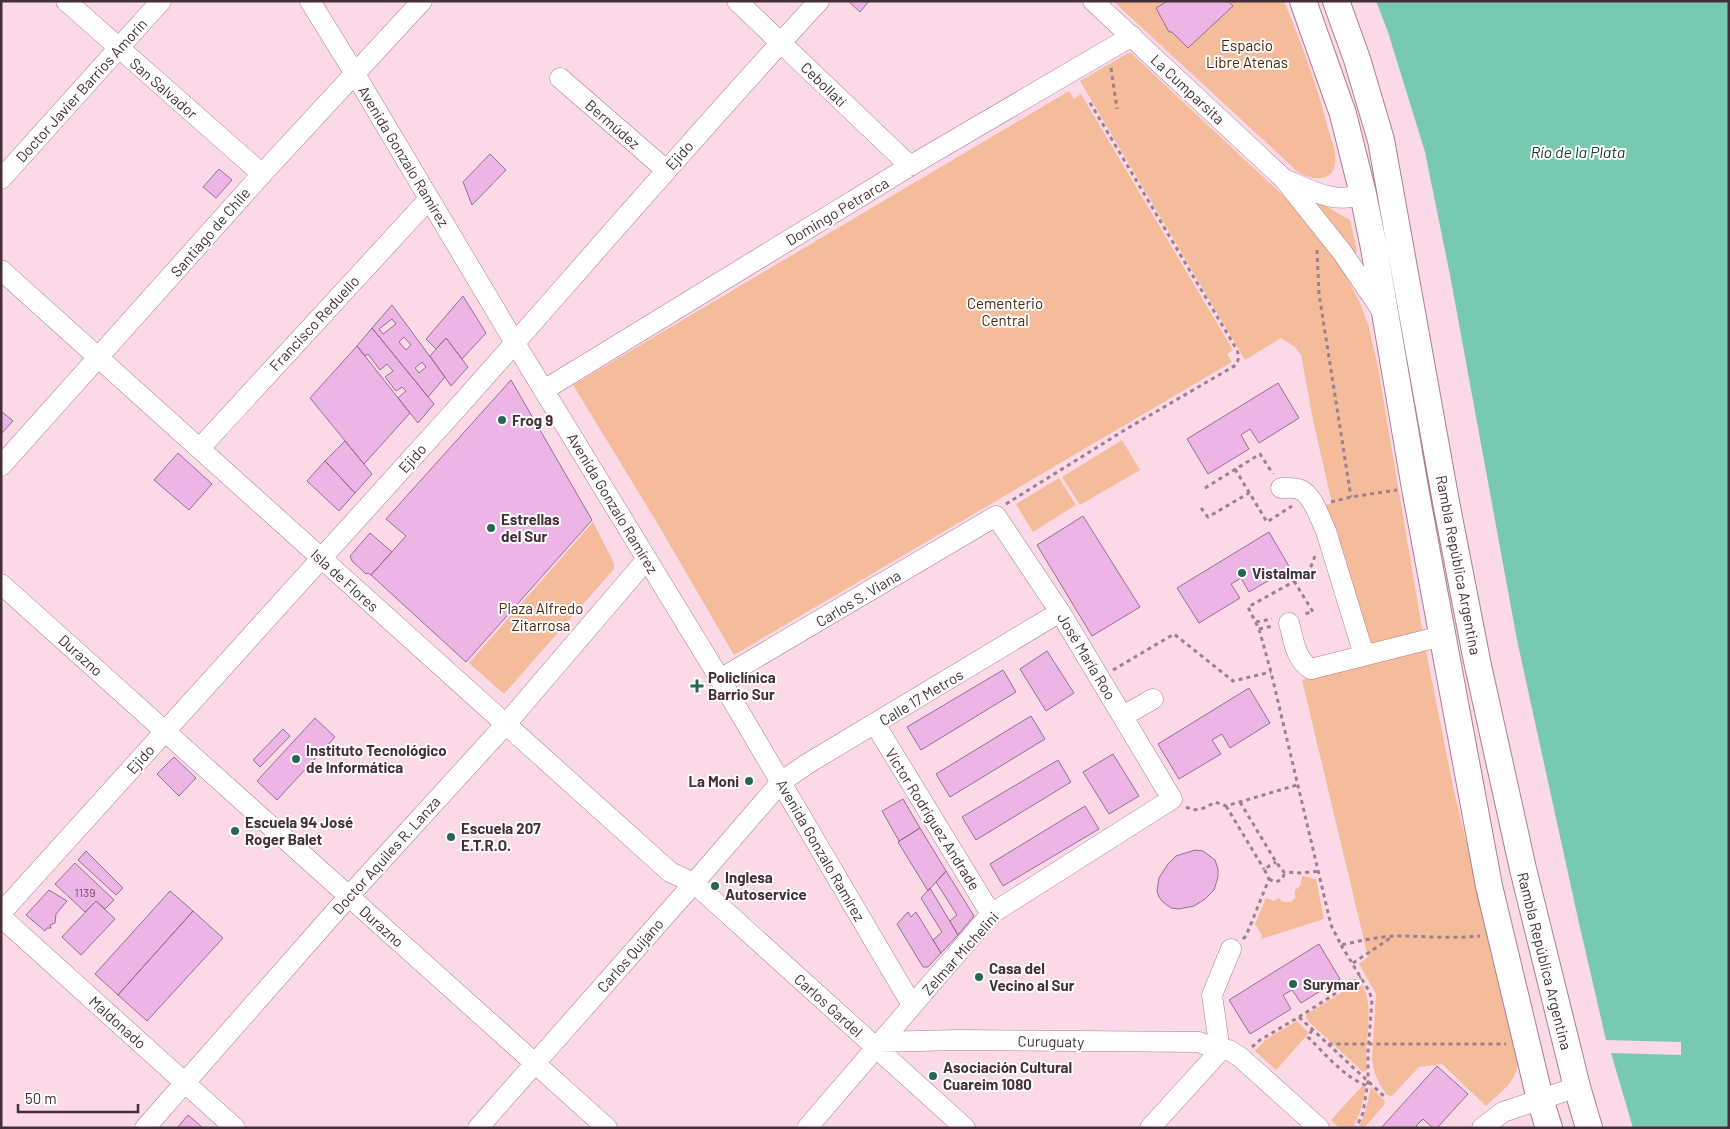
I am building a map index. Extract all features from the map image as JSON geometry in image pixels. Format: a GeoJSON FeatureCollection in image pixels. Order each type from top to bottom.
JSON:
{"type":"FeatureCollection","features":[{"type":"Feature","properties":{"kind":"main road","name":"Rambla República Argentina"},"geometry":{"type":"LineString","coordinates":[[1303,1],[1342,114],[1363,194],[1415,488],[1489,886],[1540,1099],[1549,1128]]}},
{"type":"Feature","properties":{"kind":"main road","name":"Rambla República Argentina"},"geometry":{"type":"LineString","coordinates":[[1336,1],[1357,59],[1381,140],[1446,502],[1479,670],[1523,869],[1577,1087],[1589,1128]]}},
{"type":"Feature","properties":{"kind":"street","name":"San Salvador"},"geometry":{"type":"LineString","coordinates":[[66,1],[262,174]]}},
{"type":"Feature","properties":{"kind":"street","name":"Doctor Javier Barrios Amorín"},"geometry":{"type":"LineString","coordinates":[[1,179],[161,1]]}},
{"type":"Feature","properties":{"kind":"street","name":"Avenida Gonzalo Ramírez"},"geometry":{"type":"LineString","coordinates":[[310,1],[720,680],[912,1005]]}},
{"type":"Feature","properties":{"kind":"street","name":"Santiago de Chile"},"geometry":{"type":"LineString","coordinates":[[1,466],[262,174],[422,1]]}},
{"type":"Feature","properties":{"kind":"street","name":"Cebollatí"},"geometry":{"type":"LineString","coordinates":[[737,1],[910,166]]}},
{"type":"Feature","properties":{"kind":"street","name":"Ejido"},"geometry":{"type":"LineString","coordinates":[[1,913],[322,559],[666,170],[819,1]]}},
{"type":"Feature","properties":{"kind":"street","name":"La Cumparsita"},"geometry":{"type":"LineString","coordinates":[[1094,1],[1283,178],[1342,252],[1386,317]]}},
{"type":"Feature","properties":{"kind":"street","name":"Domingo Petrarca"},"geometry":{"type":"LineString","coordinates":[[544,390],[910,166],[1132,36]]}},
{"type":"Feature","properties":{"kind":"street","name":"Bermúdez"},"geometry":{"type":"LineString","coordinates":[[560,78],[666,170]]}},
{"type":"Feature","properties":{"kind":"street","name":"La Cumparsita"},"geometry":{"type":"LineString","coordinates":[[1283,178],[1341,199],[1363,194]]}},
{"type":"Feature","properties":{"kind":"street","name":"Francisco Reduello"},"geometry":{"type":"LineString","coordinates":[[200,448],[429,199]]}},
{"type":"Feature","properties":{"kind":"street","name":"Isla de Flores"},"geometry":{"type":"LineString","coordinates":[[1,270],[670,872],[694,883]]}},
{"type":"Feature","properties":{"kind":"street"},"geometry":{"type":"LineString","coordinates":[[1281,488],[1301,490],[1308,496],[1318,514],[1326,532],[1364,655]]}},
{"type":"Feature","properties":{"kind":"street","name":"José María Roo"},"geometry":{"type":"LineString","coordinates":[[996,516],[1060,612],[1172,799]]}},
{"type":"Feature","properties":{"kind":"street","name":"Carlos S. Viana"},"geometry":{"type":"LineString","coordinates":[[720,680],[996,516]]}},
{"type":"Feature","properties":{"kind":"street","name":"Doctor Aquiles R. Lanza"},"geometry":{"type":"LineString","coordinates":[[145,1128],[349,896],[506,724],[647,560]]}},
{"type":"Feature","properties":{"kind":"street","name":"Durazno"},"geometry":{"type":"LineString","coordinates":[[1,584],[166,730],[607,1128]]}},
{"type":"Feature","properties":{"kind":"street","name":"Calle 17 Metros"},"geometry":{"type":"LineString","coordinates":[[781,782],[1060,612]]}},
{"type":"Feature","properties":{"kind":"street"},"geometry":{"type":"LineString","coordinates":[[1289,624],[1298,657],[1311,669],[1442,636]]}},
{"type":"Feature","properties":{"kind":"street"},"geometry":{"type":"LineString","coordinates":[[1123,716],[1153,699]]}},
{"type":"Feature","properties":{"kind":"street","name":"Víctor Rodríguez Andrade"},"geometry":{"type":"LineString","coordinates":[[875,724],[991,914]]}},
{"type":"Feature","properties":{"kind":"street","name":"Carlos Quijano"},"geometry":{"type":"LineString","coordinates":[[478,1128],[781,782]]}},
{"type":"Feature","properties":{"kind":"street","name":"Zelmar Michelini"},"geometry":{"type":"LineString","coordinates":[[807,1128],[991,914],[1172,799]]}},
{"type":"Feature","properties":{"kind":"street","name":"Carlos Gardel"},"geometry":{"type":"LineString","coordinates":[[694,883],[878,1045],[965,1128]]}},
{"type":"Feature","properties":{"kind":"street","name":"Maldonado"},"geometry":{"type":"LineString","coordinates":[[1,917],[235,1128]]}},
{"type":"Feature","properties":{"kind":"street"},"geometry":{"type":"LineString","coordinates":[[1220,1051],[1212,995],[1231,949]]}},
{"type":"Feature","properties":{"kind":"street","name":"Curuguaty"},"geometry":{"type":"LineString","coordinates":[[878,1045],[957,1040],[1199,1042],[1220,1051]]}},
{"type":"Feature","properties":{"kind":"street"},"geometry":{"type":"LineString","coordinates":[[1150,1128],[1220,1051],[1229,1050],[1240,1057],[1319,1128]]}},
{"type":"Feature","properties":{"kind":"street"},"geometry":{"type":"LineString","coordinates":[[1482,1128],[1502,1112],[1577,1087]]}},
{"type":"Feature","properties":{"kind":"path"},"geometry":{"type":"LineString","coordinates":[[1109,50],[1117,109]]}},
{"type":"Feature","properties":{"kind":"path"},"geometry":{"type":"LineString","coordinates":[[996,516],[1008,502],[1236,365],[1238,360],[1237,350],[1089,101]]}},
{"type":"Feature","properties":{"kind":"path"},"geometry":{"type":"LineString","coordinates":[[1316,218],[1318,294],[1351,497],[1415,488]]}},
{"type":"Feature","properties":{"kind":"path"},"geometry":{"type":"LineString","coordinates":[[1205,488],[1260,454],[1296,511]]}},
{"type":"Feature","properties":{"kind":"path"},"geometry":{"type":"LineString","coordinates":[[1235,469],[1267,522],[1293,506]]}},
{"type":"Feature","properties":{"kind":"path"},"geometry":{"type":"LineString","coordinates":[[1201,508],[1208,517],[1249,493]]}},
{"type":"Feature","properties":{"kind":"path"},"geometry":{"type":"LineString","coordinates":[[1315,553],[1310,569],[1304,576],[1248,606],[1259,629],[1271,672],[1331,926],[1369,991],[1372,1000],[1368,1084],[1363,1113],[1356,1128]]}},
{"type":"Feature","properties":{"kind":"path"},"geometry":{"type":"LineString","coordinates":[[1100,677],[1174,634],[1233,681],[1271,672]]}},
{"type":"Feature","properties":{"kind":"path"},"geometry":{"type":"LineString","coordinates":[[1172,799],[1192,810],[1202,809],[1215,802],[1226,806],[1297,785]]}},
{"type":"Feature","properties":{"kind":"path"},"geometry":{"type":"LineString","coordinates":[[1226,806],[1269,879],[1275,882],[1281,881],[1284,877],[1284,872],[1240,802]]}},
{"type":"Feature","properties":{"kind":"path"},"geometry":{"type":"LineString","coordinates":[[1264,869],[1276,862]]}},
{"type":"Feature","properties":{"kind":"path"},"geometry":{"type":"LineString","coordinates":[[1284,872],[1302,873],[1319,871]]}},
{"type":"Feature","properties":{"kind":"path"},"geometry":{"type":"LineString","coordinates":[[1231,949],[1246,936],[1269,879]]}},
{"type":"Feature","properties":{"kind":"path"},"geometry":{"type":"LineString","coordinates":[[1341,944],[1393,936],[1463,938],[1500,934]]}},
{"type":"Feature","properties":{"kind":"path"},"geometry":{"type":"LineString","coordinates":[[1353,963],[1393,936]]}},
{"type":"Feature","properties":{"kind":"path"},"geometry":{"type":"LineString","coordinates":[[1240,1057],[1260,1040],[1361,977]]}},
{"type":"Feature","properties":{"kind":"path"},"geometry":{"type":"LineString","coordinates":[[1299,1017],[1368,1084],[1386,1098]]}},
{"type":"Feature","properties":{"kind":"path"},"geometry":{"type":"LineString","coordinates":[[1312,1030],[1308,1037],[1358,1083],[1368,1084]]}},
{"type":"Feature","properties":{"kind":"path"},"geometry":{"type":"LineString","coordinates":[[1328,1044],[1527,1044]]}},
{"type":"Feature","properties":{"kind":"green space","name":"Espacio Libre Atenas"},"geometry":{"type":"Polygon","coordinates":[[[1113,1],[1284,1],[1309,66],[1334,148],[1335,163],[1330,174],[1326,177],[1316,178],[1299,173],[1113,1]]]}},
{"type":"Feature","properties":{"kind":"green space"},"geometry":{"type":"Polygon","coordinates":[[[1131,53],[1292,204],[1336,257],[1359,301],[1368,324],[1378,367],[1424,641],[1453,786],[1518,1060],[1512,1080],[1486,1106],[1442,1064],[1419,1067],[1392,1096],[1387,1095],[1375,1074],[1372,1060],[1376,994],[1359,964],[1368,957],[1302,680],[1371,660],[1320,507],[1332,503],[1314,425],[1301,355],[1295,347],[1281,338],[1245,360],[1080,81],[1131,53]]]}},
{"type":"Feature","properties":{"kind":"green space","name":"Cementerio Central"},"geometry":{"type":"Polygon","coordinates":[[[1069,91],[1074,99],[1081,94],[1233,350],[1227,354],[1232,362],[734,655],[656,521],[573,385],[1069,91]]]}},
{"type":"Feature","properties":{"kind":"green space"},"geometry":{"type":"Polygon","coordinates":[[[1310,197],[1350,220],[1357,251],[1355,254],[1310,197]]]}},
{"type":"Feature","properties":{"kind":"green space"},"geometry":{"type":"Polygon","coordinates":[[[1122,440],[1140,470],[1080,505],[1062,477],[1122,440]]]}},
{"type":"Feature","properties":{"kind":"green space"},"geometry":{"type":"Polygon","coordinates":[[[1059,478],[1076,505],[1033,532],[1016,504],[1059,478]]]}},
{"type":"Feature","properties":{"kind":"green space","name":"Plaza Alfredo Zitarrosa"},"geometry":{"type":"Polygon","coordinates":[[[593,522],[614,563],[614,569],[504,694],[469,663],[593,522]]]}},
{"type":"Feature","properties":{"kind":"green space"},"geometry":{"type":"Polygon","coordinates":[[[1302,876],[1316,879],[1324,919],[1261,939],[1262,935],[1255,924],[1266,898],[1274,901],[1279,898],[1283,902],[1291,902],[1295,898],[1295,890],[1300,886],[1302,876]]]}},
{"type":"Feature","properties":{"kind":"green space"},"geometry":{"type":"Polygon","coordinates":[[[1360,981],[1368,1001],[1369,1012],[1367,1070],[1363,1072],[1306,1017],[1307,1014],[1360,981]]]}},
{"type":"Feature","properties":{"kind":"green space"},"geometry":{"type":"Polygon","coordinates":[[[1297,1021],[1309,1033],[1276,1070],[1255,1051],[1265,1040],[1297,1021]]]}},
{"type":"Feature","properties":{"kind":"green space"},"geometry":{"type":"Polygon","coordinates":[[[1364,1084],[1366,1088],[1360,1112],[1353,1128],[1339,1128],[1331,1120],[1364,1084]]]}},
{"type":"Feature","properties":{"kind":"green space"},"geometry":{"type":"Polygon","coordinates":[[[1371,1087],[1385,1101],[1384,1105],[1364,1128],[1358,1128],[1365,1113],[1371,1087]]]}},
{"type":"Feature","properties":{"kind":"water","name":"Río de la Plata"},"geometry":{"type":"Polygon","coordinates":[[[1376,1],[1729,1],[1729,1128],[1633,1128],[1611,1053],[1681,1055],[1681,1042],[1606,1040],[1517,640],[1450,275],[1425,152],[1388,32],[1376,1]]]}},
{"type":"Feature","properties":{"kind":"building"},"geometry":{"type":"Polygon","coordinates":[[[848,1],[869,1],[860,12],[848,1]]]}},
{"type":"Feature","properties":{"kind":"building"},"geometry":{"type":"Polygon","coordinates":[[[1168,1],[1228,1],[1233,6],[1188,48],[1172,32],[1169,32],[1156,8],[1168,1]]]}},
{"type":"Feature","properties":{"kind":"building"},"geometry":{"type":"Polygon","coordinates":[[[490,154],[506,170],[472,205],[463,182],[490,154]]]}},
{"type":"Feature","properties":{"kind":"building"},"geometry":{"type":"Polygon","coordinates":[[[219,169],[232,180],[216,198],[203,187],[219,169]]]}},
{"type":"Feature","properties":{"kind":"building"},"geometry":{"type":"Polygon","coordinates":[[[463,296],[486,333],[462,359],[446,338],[436,349],[426,339],[463,296]]]}},
{"type":"Feature","properties":{"kind":"building"},"geometry":{"type":"Polygon","coordinates":[[[392,305],[445,377],[428,397],[372,328],[392,305]],[[392,319],[379,329],[383,334],[396,324],[392,319]],[[404,337],[399,342],[406,350],[411,345],[404,337]],[[422,362],[415,368],[419,373],[426,367],[422,362]]]}},
{"type":"Feature","properties":{"kind":"building"},"geometry":{"type":"Polygon","coordinates":[[[372,328],[434,404],[418,423],[398,398],[406,391],[402,387],[396,391],[385,377],[393,371],[387,364],[380,370],[368,354],[365,356],[357,346],[372,328]]]}},
{"type":"Feature","properties":{"kind":"building"},"geometry":{"type":"Polygon","coordinates":[[[446,338],[468,367],[451,386],[430,356],[446,338]]]}},
{"type":"Feature","properties":{"kind":"building"},"geometry":{"type":"Polygon","coordinates":[[[357,346],[410,413],[364,464],[310,398],[357,346]]]}},
{"type":"Feature","properties":{"kind":"building","name":"Estrellas del Sur"},"geometry":{"type":"Polygon","coordinates":[[[511,380],[592,520],[466,662],[371,575],[406,536],[386,519],[511,380]]]}},
{"type":"Feature","properties":{"kind":"building"},"geometry":{"type":"Polygon","coordinates":[[[1278,383],[1299,418],[1259,443],[1250,429],[1241,435],[1249,449],[1208,474],[1187,439],[1278,383]]]}},
{"type":"Feature","properties":{"kind":"building"},"geometry":{"type":"Polygon","coordinates":[[[1,411],[13,421],[1,434],[1,411]]]}},
{"type":"Feature","properties":{"kind":"building"},"geometry":{"type":"Polygon","coordinates":[[[345,441],[372,474],[355,493],[325,461],[345,441]]]}},
{"type":"Feature","properties":{"kind":"building"},"geometry":{"type":"Polygon","coordinates":[[[178,453],[212,484],[189,510],[154,480],[178,453]]]}},
{"type":"Feature","properties":{"kind":"building"},"geometry":{"type":"Polygon","coordinates":[[[325,461],[355,493],[339,511],[307,481],[325,461]]]}},
{"type":"Feature","properties":{"kind":"building"},"geometry":{"type":"Polygon","coordinates":[[[1083,516],[1140,607],[1092,636],[1037,545],[1083,516]]]}},
{"type":"Feature","properties":{"kind":"building","name":"Vistalmar"},"geometry":{"type":"Polygon","coordinates":[[[1269,532],[1290,568],[1249,592],[1241,578],[1231,584],[1240,598],[1199,623],[1177,588],[1269,532]]]}},
{"type":"Feature","properties":{"kind":"building"},"geometry":{"type":"Polygon","coordinates":[[[370,533],[392,552],[371,575],[366,574],[352,561],[350,556],[370,533]]]}},
{"type":"Feature","properties":{"kind":"building"},"geometry":{"type":"Polygon","coordinates":[[[1047,651],[1074,693],[1046,711],[1020,669],[1047,651]]]}},
{"type":"Feature","properties":{"kind":"building"},"geometry":{"type":"Polygon","coordinates":[[[1003,670],[1016,692],[921,750],[907,727],[1003,670]]]}},
{"type":"Feature","properties":{"kind":"building"},"geometry":{"type":"Polygon","coordinates":[[[1249,688],[1270,723],[1230,748],[1222,734],[1212,740],[1221,754],[1179,779],[1158,744],[1249,688]]]}},
{"type":"Feature","properties":{"kind":"building"},"geometry":{"type":"Polygon","coordinates":[[[1031,716],[1045,739],[950,797],[936,774],[1031,716]]]}},
{"type":"Feature","properties":{"kind":"building","name":"Instituto Tecnológico de Informática"},"geometry":{"type":"Polygon","coordinates":[[[315,718],[335,737],[277,800],[257,781],[315,718]]]}},
{"type":"Feature","properties":{"kind":"building"},"geometry":{"type":"Polygon","coordinates":[[[283,729],[290,736],[260,767],[253,760],[283,729]]]}},
{"type":"Feature","properties":{"kind":"building"},"geometry":{"type":"Polygon","coordinates":[[[1113,754],[1139,796],[1109,814],[1083,772],[1113,754]]]}},
{"type":"Feature","properties":{"kind":"building"},"geometry":{"type":"Polygon","coordinates":[[[174,757],[196,778],[179,796],[157,774],[174,757]]]}},
{"type":"Feature","properties":{"kind":"building"},"geometry":{"type":"Polygon","coordinates":[[[1058,760],[1071,782],[976,840],[962,817],[1058,760]]]}},
{"type":"Feature","properties":{"kind":"building"},"geometry":{"type":"Polygon","coordinates":[[[903,799],[920,828],[899,841],[882,811],[903,799]]]}},
{"type":"Feature","properties":{"kind":"building"},"geometry":{"type":"Polygon","coordinates":[[[1085,806],[1099,829],[1003,886],[990,864],[1085,806]]]}},
{"type":"Feature","properties":{"kind":"building"},"geometry":{"type":"Polygon","coordinates":[[[920,828],[946,871],[928,891],[898,842],[920,828]]]}},
{"type":"Feature","properties":{"kind":"building"},"geometry":{"type":"Polygon","coordinates":[[[1195,850],[1203,851],[1215,860],[1218,877],[1214,890],[1194,906],[1179,909],[1171,908],[1159,897],[1157,891],[1159,878],[1176,856],[1195,850]]]}},
{"type":"Feature","properties":{"kind":"building"},"geometry":{"type":"Polygon","coordinates":[[[86,851],[123,888],[116,895],[78,860],[86,851]]]}},
{"type":"Feature","properties":{"kind":"building"},"geometry":{"type":"Polygon","coordinates":[[[75,863],[114,900],[105,909],[96,901],[85,912],[55,884],[75,863]]]}},
{"type":"Feature","properties":{"kind":"building"},"geometry":{"type":"Polygon","coordinates":[[[946,871],[974,916],[958,935],[950,921],[957,915],[936,882],[946,871]]]}},
{"type":"Feature","properties":{"kind":"building"},"geometry":{"type":"Polygon","coordinates":[[[930,888],[958,935],[941,953],[933,940],[942,932],[921,898],[930,888]]]}},
{"type":"Feature","properties":{"kind":"building"},"geometry":{"type":"Polygon","coordinates":[[[49,890],[67,901],[56,914],[55,923],[50,925],[51,928],[47,928],[45,931],[26,915],[49,890]]]}},
{"type":"Feature","properties":{"kind":"building"},"geometry":{"type":"Polygon","coordinates":[[[170,891],[193,911],[118,995],[95,974],[170,891]]]}},
{"type":"Feature","properties":{"kind":"building"},"geometry":{"type":"Polygon","coordinates":[[[96,901],[115,919],[81,955],[62,937],[96,901]]]}},
{"type":"Feature","properties":{"kind":"building"},"geometry":{"type":"Polygon","coordinates":[[[193,911],[223,938],[147,1021],[118,995],[193,911]]]}},
{"type":"Feature","properties":{"kind":"building"},"geometry":{"type":"Polygon","coordinates":[[[908,912],[911,917],[916,912],[941,953],[928,967],[923,967],[897,924],[908,912]]]}},
{"type":"Feature","properties":{"kind":"building","name":"Surymar"},"geometry":{"type":"Polygon","coordinates":[[[1319,944],[1340,979],[1301,1003],[1292,990],[1283,995],[1291,1009],[1250,1034],[1229,1000],[1319,944]]]}},
{"type":"Feature","properties":{"kind":"building"},"geometry":{"type":"Polygon","coordinates":[[[1437,1066],[1468,1094],[1437,1128],[1433,1128],[1423,1119],[1416,1126],[1418,1128],[1381,1128],[1437,1066]]]}},
{"type":"Feature","properties":{"kind":"building"},"geometry":{"type":"Polygon","coordinates":[[[188,1115],[203,1128],[177,1128],[188,1115]]]}},
{"type":"Feature","properties":{"kind":"place","name":"Frog 9"},"geometry":{"type":"Point","coordinates":[502,420]}},
{"type":"Feature","properties":{"kind":"place","name":"Estrellas del Sur"},"geometry":{"type":"Point","coordinates":[491,528]}},
{"type":"Feature","properties":{"kind":"place","name":"Vistalmar"},"geometry":{"type":"Point","coordinates":[1242,573]}},
{"type":"Feature","properties":{"kind":"place","name":"Policlínica Barrio Sur"},"geometry":{"type":"Point","coordinates":[697,686]}},
{"type":"Feature","properties":{"kind":"place","name":"Instituto Tecnológico de Informática"},"geometry":{"type":"Point","coordinates":[296,759]}},
{"type":"Feature","properties":{"kind":"place","name":"La Moni"},"geometry":{"type":"Point","coordinates":[749,781]}},
{"type":"Feature","properties":{"kind":"place","name":"Escuela 94 José Roger Balet"},"geometry":{"type":"Point","coordinates":[235,831]}},
{"type":"Feature","properties":{"kind":"place","name":"Escuela 207 E.T.R.O."},"geometry":{"type":"Point","coordinates":[451,837]}},
{"type":"Feature","properties":{"kind":"place","name":"Inglesa Autoservice"},"geometry":{"type":"Point","coordinates":[715,886]}},
{"type":"Feature","properties":{"kind":"place","name":"Casa del Vecino al Sur"},"geometry":{"type":"Point","coordinates":[979,977]}},
{"type":"Feature","properties":{"kind":"place","name":"Surymar"},"geometry":{"type":"Point","coordinates":[1293,984]}},
{"type":"Feature","properties":{"kind":"place","name":"Asociación Cultural Cuareim 1080"},"geometry":{"type":"Point","coordinates":[933,1076]}}]}
